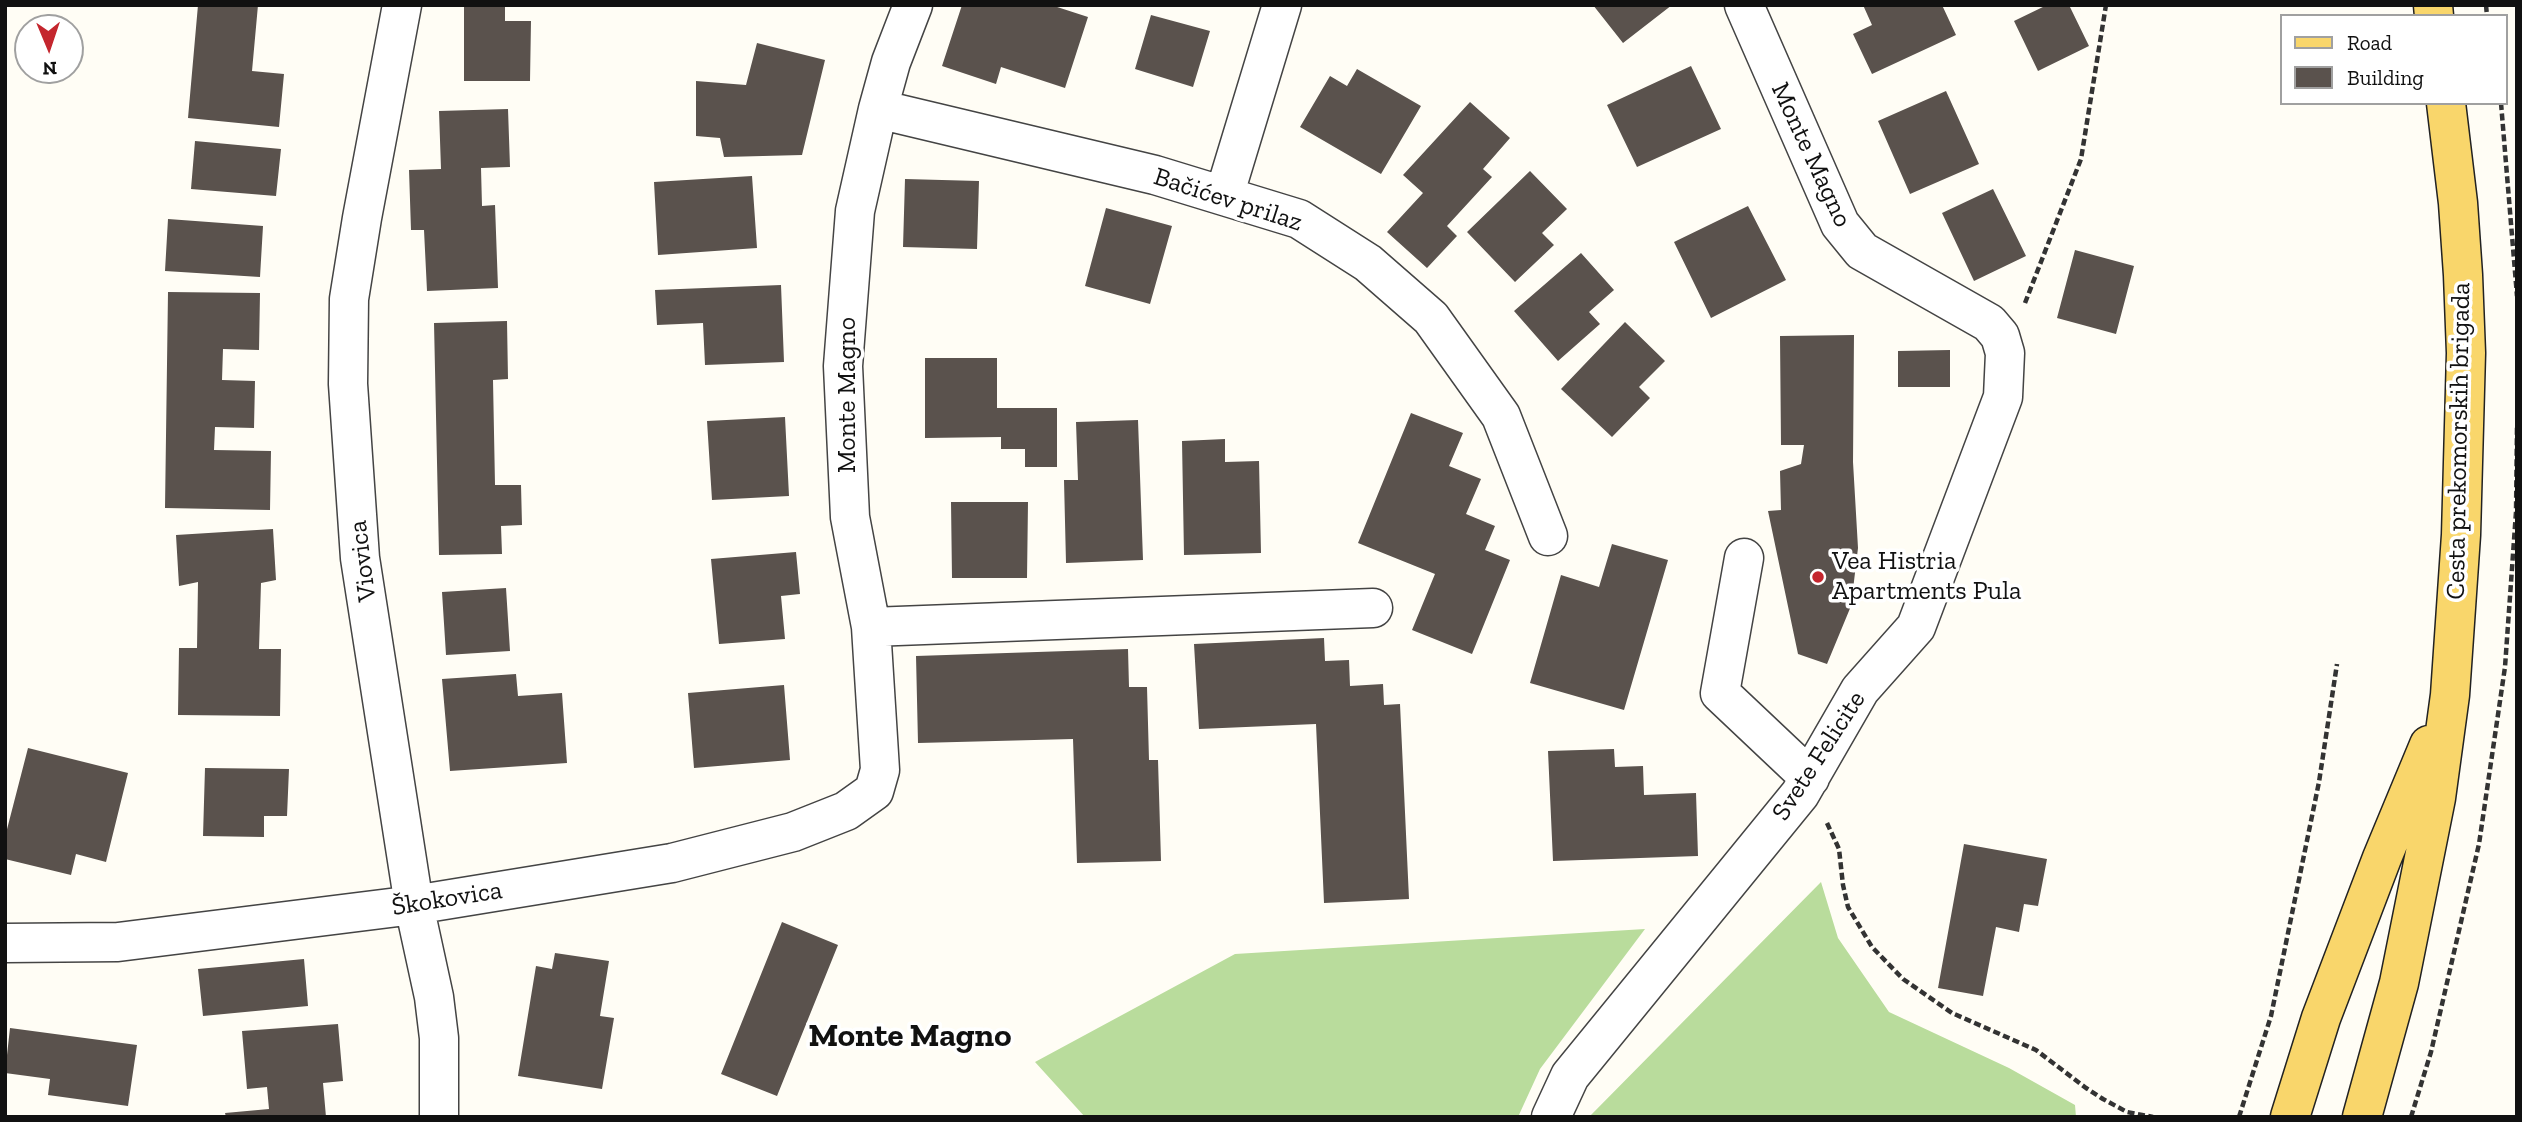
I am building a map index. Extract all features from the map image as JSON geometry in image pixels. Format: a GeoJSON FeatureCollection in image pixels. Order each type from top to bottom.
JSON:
{"type":"FeatureCollection","features":[{"type":"Feature","properties":{"kind":"main road","name":"Cesta prekomorskih brigada"},"geometry":{"type":"LineString","coordinates":[[2362,1117],[2399,982],[2436,798],[2450,695],[2461,535],[2466,353],[2458,203],[2446,105]]}},
{"type":"Feature","properties":{"kind":"main road","name":"Cesta prekomorskih brigada"},"geometry":{"type":"LineString","coordinates":[[2290,1117],[2330,993],[2382,858],[2450,695]]}},
{"type":"Feature","properties":{"kind":"street","name":"Viovica"},"geometry":{"type":"LineString","coordinates":[[402,5],[349,299],[348,384],[360,558],[414,905],[439,1038],[439,1117]]}},
{"type":"Feature","properties":{"kind":"street","name":"Monte Magno"},"geometry":{"type":"LineString","coordinates":[[874,791],[880,770],[871,627],[850,517],[843,366],[855,211],[891,62],[913,5]]}},
{"type":"Feature","properties":{"kind":"street"},"geometry":{"type":"LineString","coordinates":[[1224,196],[1282,5]]}},
{"type":"Feature","properties":{"kind":"street","name":"Monte Magno"},"geometry":{"type":"LineString","coordinates":[[1744,5],[1840,224],[1861,251],[1989,323],[2000,336],[2006,353]]}},
{"type":"Feature","properties":{"kind":"street","name":"Bačićev prilaz"},"geometry":{"type":"LineString","coordinates":[[878,109],[1155,175],[1299,219],[1368,264],[1431,318],[1500,416],[1548,536]]}},
{"type":"Feature","properties":{"kind":"street","name":"Svete Felicite"},"geometry":{"type":"LineString","coordinates":[[1551,1117],[1570,1076],[1805,786],[1860,690],[1916,627],[2003,397],[2006,353]]}},
{"type":"Feature","properties":{"kind":"street"},"geometry":{"type":"LineString","coordinates":[[1744,558],[1720,693],[1805,786]]}},
{"type":"Feature","properties":{"kind":"street"},"geometry":{"type":"LineString","coordinates":[[871,627],[1373,608]]}},
{"type":"Feature","properties":{"kind":"street","name":"Škokovica"},"geometry":{"type":"LineString","coordinates":[[5,943],[118,942],[414,905],[672,863],[793,832],[846,811],[874,791]]}},
{"type":"Feature","properties":{"kind":"path"},"geometry":{"type":"LineString","coordinates":[[2006,353],[2081,159],[2106,5]]}},
{"type":"Feature","properties":{"kind":"path"},"geometry":{"type":"LineString","coordinates":[[2501,105],[2517,296]]}},
{"type":"Feature","properties":{"kind":"path"},"geometry":{"type":"LineString","coordinates":[[2239,1117],[2271,1016],[2319,782],[2337,664]]}},
{"type":"Feature","properties":{"kind":"path"},"geometry":{"type":"LineString","coordinates":[[1805,786],[1839,849],[1848,907],[1872,947],[1903,979],[1952,1013],[2036,1050],[2104,1099],[2127,1112],[2153,1117]]}},
{"type":"Feature","properties":{"kind":"green space"},"geometry":{"type":"Polygon","coordinates":[[[1821,882],[1838,938],[1889,1012],[2009,1068],[2075,1105],[2076,1117],[1589,1117],[1821,882]]]}},
{"type":"Feature","properties":{"kind":"green space"},"geometry":{"type":"Polygon","coordinates":[[[1645,929],[1540,1069],[1518,1117],[1085,1117],[1035,1062],[1235,954],[1645,929]]]}},
{"type":"Feature","properties":{"kind":"building"},"geometry":{"type":"Polygon","coordinates":[[[198,5],[258,5],[252,71],[284,74],[279,127],[188,118],[198,5]]]}},
{"type":"Feature","properties":{"kind":"building"},"geometry":{"type":"Polygon","coordinates":[[[464,5],[505,5],[505,21],[531,21],[530,81],[464,81],[464,5]]]}},
{"type":"Feature","properties":{"kind":"building"},"geometry":{"type":"Polygon","coordinates":[[[962,5],[1051,5],[1088,17],[1065,88],[1001,67],[996,84],[942,66],[962,5]]]}},
{"type":"Feature","properties":{"kind":"building"},"geometry":{"type":"Polygon","coordinates":[[[1593,5],[1672,5],[1623,43],[1593,5]]]}},
{"type":"Feature","properties":{"kind":"building"},"geometry":{"type":"Polygon","coordinates":[[[1863,5],[1942,5],[1956,35],[1872,74],[1853,34],[1872,25],[1863,5]]]}},
{"type":"Feature","properties":{"kind":"building"},"geometry":{"type":"Polygon","coordinates":[[[2047,5],[2069,5],[2089,46],[2038,71],[2014,21],[2047,5]]]}},
{"type":"Feature","properties":{"kind":"building"},"geometry":{"type":"Polygon","coordinates":[[[1151,15],[1210,31],[1193,87],[1135,69],[1151,15]]]}},
{"type":"Feature","properties":{"kind":"building"},"geometry":{"type":"Polygon","coordinates":[[[757,43],[825,60],[802,155],[724,157],[720,138],[696,136],[696,81],[746,85],[757,43]]]}},
{"type":"Feature","properties":{"kind":"building"},"geometry":{"type":"Polygon","coordinates":[[[1691,66],[1721,129],[1637,167],[1607,105],[1691,66]]]}},
{"type":"Feature","properties":{"kind":"building"},"geometry":{"type":"Polygon","coordinates":[[[1357,69],[1421,106],[1381,174],[1300,127],[1330,76],[1347,86],[1357,69]]]}},
{"type":"Feature","properties":{"kind":"building"},"geometry":{"type":"Polygon","coordinates":[[[1946,91],[1979,164],[1910,194],[1878,121],[1946,91]]]}},
{"type":"Feature","properties":{"kind":"building"},"geometry":{"type":"Polygon","coordinates":[[[1470,102],[1510,138],[1483,169],[1492,177],[1447,226],[1457,236],[1427,268],[1387,232],[1423,193],[1403,175],[1470,102]]]}},
{"type":"Feature","properties":{"kind":"building"},"geometry":{"type":"Polygon","coordinates":[[[508,109],[510,167],[481,168],[482,206],[495,205],[498,288],[427,291],[424,230],[411,230],[409,170],[441,169],[439,111],[508,109]]]}},
{"type":"Feature","properties":{"kind":"building"},"geometry":{"type":"Polygon","coordinates":[[[195,141],[281,149],[276,196],[191,189],[195,141]]]}},
{"type":"Feature","properties":{"kind":"building"},"geometry":{"type":"Polygon","coordinates":[[[1530,171],[1567,209],[1542,233],[1554,245],[1515,282],[1467,232],[1530,171]]]}},
{"type":"Feature","properties":{"kind":"building"},"geometry":{"type":"Polygon","coordinates":[[[752,176],[757,248],[658,255],[654,182],[752,176]]]}},
{"type":"Feature","properties":{"kind":"building"},"geometry":{"type":"Polygon","coordinates":[[[905,179],[979,181],[977,249],[903,247],[905,179]]]}},
{"type":"Feature","properties":{"kind":"building"},"geometry":{"type":"Polygon","coordinates":[[[1993,189],[2026,256],[1974,281],[1942,213],[1993,189]]]}},
{"type":"Feature","properties":{"kind":"building"},"geometry":{"type":"Polygon","coordinates":[[[1748,206],[1786,280],[1711,318],[1674,242],[1748,206]]]}},
{"type":"Feature","properties":{"kind":"building"},"geometry":{"type":"Polygon","coordinates":[[[1106,208],[1172,226],[1150,304],[1085,286],[1106,208]]]}},
{"type":"Feature","properties":{"kind":"building"},"geometry":{"type":"Polygon","coordinates":[[[168,219],[263,226],[260,277],[165,271],[168,219]]]}},
{"type":"Feature","properties":{"kind":"building"},"geometry":{"type":"Polygon","coordinates":[[[2075,250],[2134,266],[2116,334],[2057,318],[2075,250]]]}},
{"type":"Feature","properties":{"kind":"building"},"geometry":{"type":"Polygon","coordinates":[[[1581,253],[1614,290],[1589,312],[1600,324],[1558,361],[1514,311],[1581,253]]]}},
{"type":"Feature","properties":{"kind":"building"},"geometry":{"type":"Polygon","coordinates":[[[781,285],[784,362],[705,365],[703,323],[657,325],[655,290],[781,285]]]}},
{"type":"Feature","properties":{"kind":"building"},"geometry":{"type":"Polygon","coordinates":[[[168,292],[260,293],[259,350],[223,349],[222,380],[255,381],[254,428],[215,427],[214,450],[271,451],[270,510],[165,508],[168,292]]]}},
{"type":"Feature","properties":{"kind":"building"},"geometry":{"type":"Polygon","coordinates":[[[507,321],[508,379],[493,380],[495,485],[521,485],[522,525],[501,526],[502,554],[439,555],[434,323],[507,321]]]}},
{"type":"Feature","properties":{"kind":"building"},"geometry":{"type":"Polygon","coordinates":[[[1625,322],[1665,361],[1639,387],[1650,398],[1612,437],[1561,389],[1625,322]]]}},
{"type":"Feature","properties":{"kind":"building"},"geometry":{"type":"Polygon","coordinates":[[[1854,335],[1853,462],[1858,548],[1851,606],[1827,664],[1798,654],[1768,511],[1781,510],[1780,471],[1801,464],[1804,445],[1781,445],[1780,336],[1854,335]]]}},
{"type":"Feature","properties":{"kind":"building"},"geometry":{"type":"Polygon","coordinates":[[[1950,350],[1950,387],[1898,387],[1898,351],[1950,350]]]}},
{"type":"Feature","properties":{"kind":"building"},"geometry":{"type":"Polygon","coordinates":[[[925,358],[997,358],[997,408],[1057,408],[1057,467],[1025,467],[1025,449],[1001,449],[1001,437],[925,438],[925,358]]]}},
{"type":"Feature","properties":{"kind":"building"},"geometry":{"type":"Polygon","coordinates":[[[1411,413],[1463,433],[1449,466],[1481,479],[1466,514],[1495,526],[1485,550],[1510,560],[1472,654],[1412,630],[1435,574],[1358,543],[1411,413]]]}},
{"type":"Feature","properties":{"kind":"building"},"geometry":{"type":"Polygon","coordinates":[[[785,417],[789,496],[712,500],[707,421],[785,417]]]}},
{"type":"Feature","properties":{"kind":"building"},"geometry":{"type":"Polygon","coordinates":[[[1138,420],[1143,560],[1066,563],[1064,480],[1078,480],[1076,422],[1138,420]]]}},
{"type":"Feature","properties":{"kind":"building"},"geometry":{"type":"Polygon","coordinates":[[[1225,439],[1225,462],[1259,461],[1261,553],[1184,555],[1182,441],[1225,439]]]}},
{"type":"Feature","properties":{"kind":"building"},"geometry":{"type":"Polygon","coordinates":[[[951,502],[1028,502],[1027,578],[952,578],[951,502]]]}},
{"type":"Feature","properties":{"kind":"building"},"geometry":{"type":"Polygon","coordinates":[[[273,529],[276,580],[261,583],[259,649],[281,649],[280,716],[178,715],[179,648],[197,648],[198,582],[179,586],[176,535],[273,529]]]}},
{"type":"Feature","properties":{"kind":"building"},"geometry":{"type":"Polygon","coordinates":[[[1612,544],[1668,560],[1624,710],[1530,683],[1561,575],[1599,587],[1612,544]]]}},
{"type":"Feature","properties":{"kind":"building"},"geometry":{"type":"Polygon","coordinates":[[[796,552],[800,594],[781,596],[785,639],[719,644],[711,559],[796,552]]]}},
{"type":"Feature","properties":{"kind":"building"},"geometry":{"type":"Polygon","coordinates":[[[506,588],[510,651],[446,655],[442,592],[506,588]]]}},
{"type":"Feature","properties":{"kind":"building"},"geometry":{"type":"Polygon","coordinates":[[[1324,638],[1325,661],[1349,660],[1350,686],[1383,684],[1384,705],[1400,704],[1409,899],[1324,903],[1316,724],[1199,729],[1194,644],[1324,638]]]}},
{"type":"Feature","properties":{"kind":"building"},"geometry":{"type":"Polygon","coordinates":[[[1128,649],[1129,687],[1147,687],[1149,760],[1158,760],[1161,861],[1077,863],[1073,739],[918,743],[916,656],[1128,649]]]}},
{"type":"Feature","properties":{"kind":"building"},"geometry":{"type":"Polygon","coordinates":[[[516,674],[518,696],[562,693],[567,763],[450,771],[442,679],[516,674]]]}},
{"type":"Feature","properties":{"kind":"building"},"geometry":{"type":"Polygon","coordinates":[[[784,685],[790,760],[694,768],[688,693],[784,685]]]}},
{"type":"Feature","properties":{"kind":"building"},"geometry":{"type":"Polygon","coordinates":[[[28,748],[128,773],[106,862],[76,854],[71,875],[5,859],[5,837],[28,748]]]}},
{"type":"Feature","properties":{"kind":"building"},"geometry":{"type":"Polygon","coordinates":[[[1614,749],[1615,767],[1643,766],[1644,795],[1696,793],[1698,856],[1553,861],[1548,751],[1614,749]]]}},
{"type":"Feature","properties":{"kind":"building"},"geometry":{"type":"Polygon","coordinates":[[[205,768],[289,769],[287,816],[264,816],[264,837],[203,836],[205,768]]]}},
{"type":"Feature","properties":{"kind":"building"},"geometry":{"type":"Polygon","coordinates":[[[1964,844],[2047,859],[2038,906],[2024,904],[2019,932],[1996,927],[1983,996],[1938,988],[1964,844]]]}},
{"type":"Feature","properties":{"kind":"building"},"geometry":{"type":"Polygon","coordinates":[[[782,922],[838,945],[777,1096],[721,1074],[782,922]]]}},
{"type":"Feature","properties":{"kind":"building"},"geometry":{"type":"Polygon","coordinates":[[[555,953],[609,961],[600,1016],[614,1018],[602,1089],[518,1076],[536,966],[552,969],[555,953]]]}},
{"type":"Feature","properties":{"kind":"building"},"geometry":{"type":"Polygon","coordinates":[[[304,959],[308,1006],[203,1016],[198,969],[304,959]]]}},
{"type":"Feature","properties":{"kind":"building"},"geometry":{"type":"Polygon","coordinates":[[[338,1024],[343,1081],[323,1083],[326,1117],[226,1117],[225,1113],[269,1109],[267,1087],[247,1089],[242,1031],[338,1024]]]}},
{"type":"Feature","properties":{"kind":"building"},"geometry":{"type":"Polygon","coordinates":[[[10,1028],[137,1045],[128,1106],[48,1095],[50,1079],[5,1073],[10,1028]]]}},
{"type":"Feature","properties":{"kind":"place","name":"Vea Histria Apartments Pula"},"geometry":{"type":"Point","coordinates":[1818,577]}},
{"type":"Feature","properties":{"kind":"district","name":"Monte Magno"},"geometry":{"type":"Point","coordinates":[910,1037]}}]}
